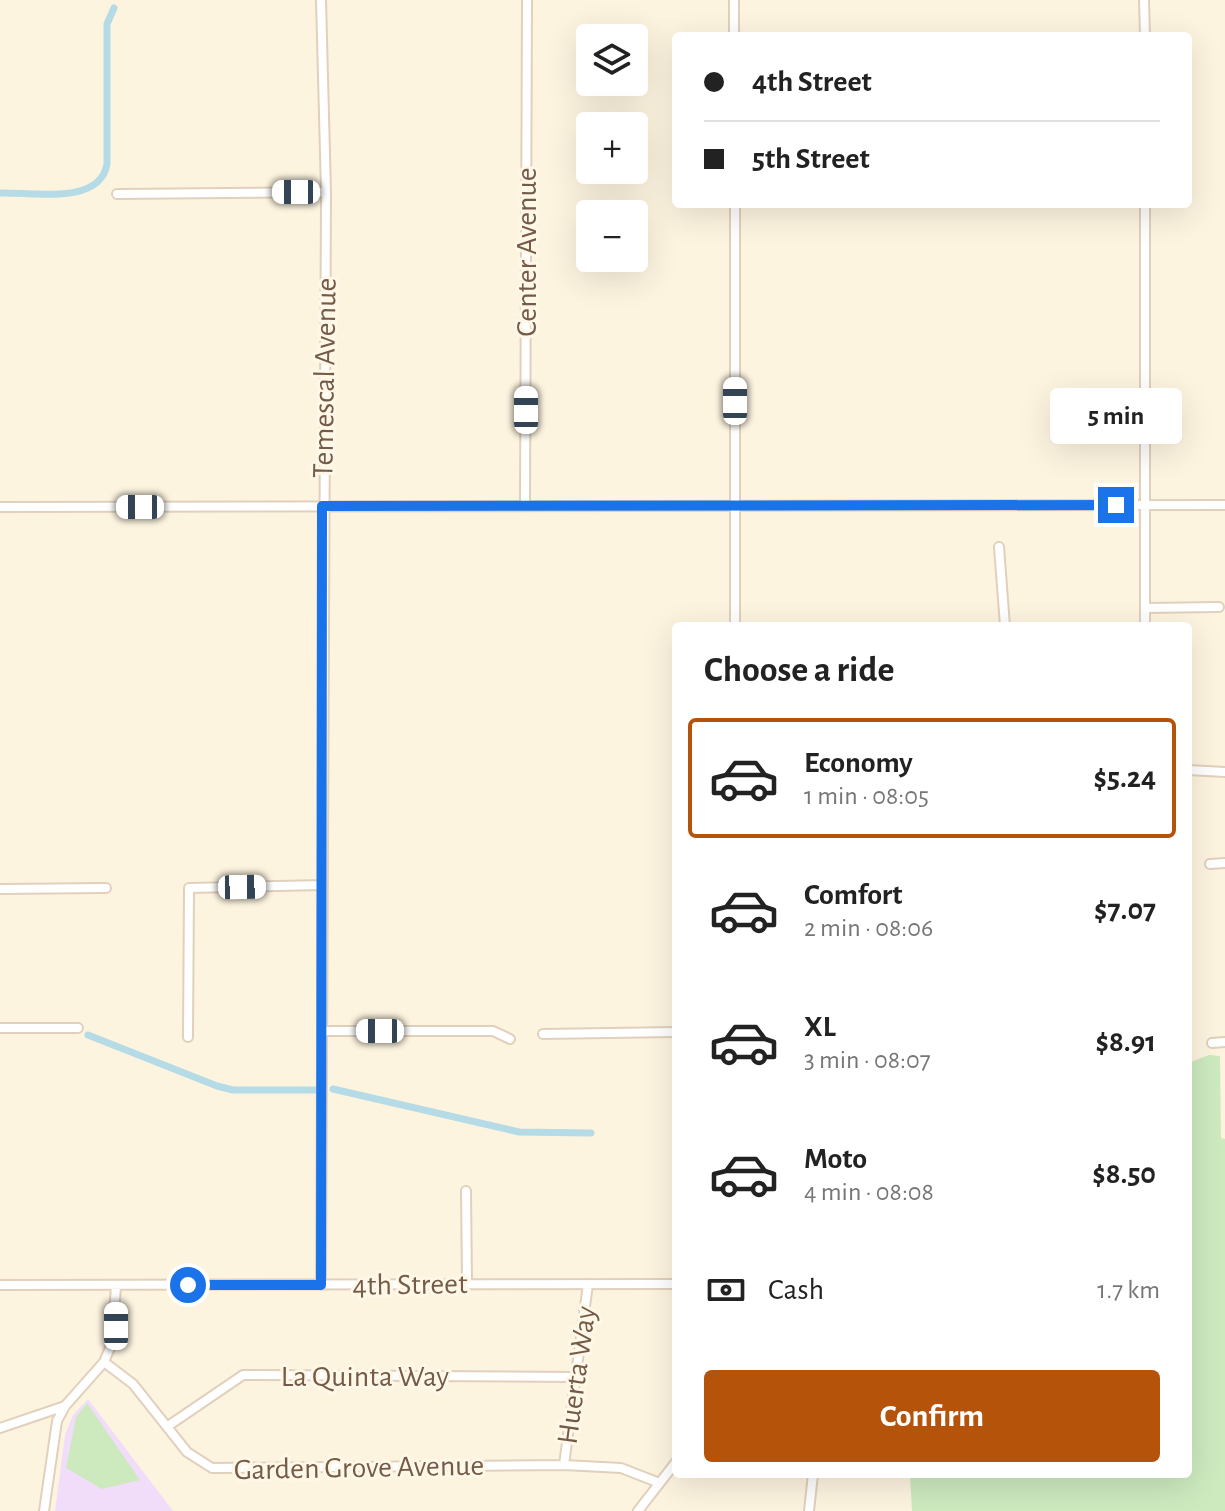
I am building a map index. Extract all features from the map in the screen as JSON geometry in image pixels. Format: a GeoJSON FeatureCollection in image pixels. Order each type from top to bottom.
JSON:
{"type":"FeatureCollection","features":[{"type":"Feature","properties":{"kind":"street","name":"Temescal Avenue"},"geometry":{"type":"LineString","coordinates":[[321,0],[326,192],[322,506],[321,1285]]}},
{"type":"Feature","properties":{"kind":"street","name":"Center Avenue"},"geometry":{"type":"LineString","coordinates":[[525,504],[527,0]]}},
{"type":"Feature","properties":{"kind":"street"},"geometry":{"type":"LineString","coordinates":[[734,0],[734,32]]}},
{"type":"Feature","properties":{"kind":"street"},"geometry":{"type":"LineString","coordinates":[[1144,0],[1145,32]]}},
{"type":"Feature","properties":{"kind":"street"},"geometry":{"type":"LineString","coordinates":[[117,194],[326,192]]}},
{"type":"Feature","properties":{"kind":"street"},"geometry":{"type":"LineString","coordinates":[[735,208],[735,622]]}},
{"type":"Feature","properties":{"kind":"street"},"geometry":{"type":"LineString","coordinates":[[1145,208],[1145,622]]}},
{"type":"Feature","properties":{"kind":"street"},"geometry":{"type":"LineString","coordinates":[[0,507],[1225,505]]}},
{"type":"Feature","properties":{"kind":"street"},"geometry":{"type":"LineString","coordinates":[[999,547],[1005,622]]}},
{"type":"Feature","properties":{"kind":"street"},"geometry":{"type":"LineString","coordinates":[[1146,608],[1219,607]]}},
{"type":"Feature","properties":{"kind":"street"},"geometry":{"type":"LineString","coordinates":[[1192,770],[1225,772]]}},
{"type":"Feature","properties":{"kind":"street"},"geometry":{"type":"LineString","coordinates":[[1210,864],[1225,863]]}},
{"type":"Feature","properties":{"kind":"street"},"geometry":{"type":"LineString","coordinates":[[188,1037],[189,888],[323,885]]}},
{"type":"Feature","properties":{"kind":"street"},"geometry":{"type":"LineString","coordinates":[[0,889],[106,888]]}},
{"type":"Feature","properties":{"kind":"street"},"geometry":{"type":"LineString","coordinates":[[0,1028],[78,1028]]}},
{"type":"Feature","properties":{"kind":"street"},"geometry":{"type":"LineString","coordinates":[[323,1031],[493,1031],[510,1039]]}},
{"type":"Feature","properties":{"kind":"street"},"geometry":{"type":"LineString","coordinates":[[543,1034],[672,1032]]}},
{"type":"Feature","properties":{"kind":"street"},"geometry":{"type":"LineString","coordinates":[[1212,1043],[1225,1042]]}},
{"type":"Feature","properties":{"kind":"street"},"geometry":{"type":"LineString","coordinates":[[466,1191],[467,1283]]}},
{"type":"Feature","properties":{"kind":"street","name":"Huerta Way"},"geometry":{"type":"LineString","coordinates":[[564,1465],[588,1284]]}},
{"type":"Feature","properties":{"kind":"street","name":"4th Street"},"geometry":{"type":"LineString","coordinates":[[0,1285],[672,1284]]}},
{"type":"Feature","properties":{"kind":"street"},"geometry":{"type":"LineString","coordinates":[[44,1511],[52,1444],[65,1406],[104,1362],[116,1326],[116,1286]]}},
{"type":"Feature","properties":{"kind":"street","name":"Garden Grove Avenue"},"geometry":{"type":"LineString","coordinates":[[104,1362],[133,1384],[187,1452],[212,1468],[564,1465],[621,1468],[657,1482]]}},
{"type":"Feature","properties":{"kind":"street","name":"La Quinta Way"},"geometry":{"type":"LineString","coordinates":[[168,1426],[243,1375],[577,1377]]}},
{"type":"Feature","properties":{"kind":"street"},"geometry":{"type":"LineString","coordinates":[[0,1428],[65,1406]]}},
{"type":"Feature","properties":{"kind":"street"},"geometry":{"type":"LineString","coordinates":[[638,1511],[657,1482],[672,1466]]}},
{"type":"Feature","properties":{"kind":"street"},"geometry":{"type":"LineString","coordinates":[[809,1511],[813,1478]]}},
{"type":"Feature","properties":{"kind":"shaded area"},"geometry":{"type":"Polygon","coordinates":[[[88,1399],[173,1511],[55,1511],[65,1435],[73,1415],[88,1399]]]}},
{"type":"Feature","properties":{"kind":"green space"},"geometry":{"type":"Polygon","coordinates":[[[1209,1055],[1220,1056],[1221,1138],[1225,1139],[1225,1511],[912,1511],[910,1478],[1192,1478],[1192,1061],[1209,1055]]]}},
{"type":"Feature","properties":{"kind":"green space"},"geometry":{"type":"Polygon","coordinates":[[[87,1403],[140,1480],[102,1489],[66,1468],[76,1417],[87,1403]]]}},
{"type":"Feature","properties":{"kind":"waterway"},"geometry":{"type":"LineString","coordinates":[[0,193],[62,194],[92,186],[102,177],[107,164],[107,24],[114,8]]}},
{"type":"Feature","properties":{"kind":"waterway"},"geometry":{"type":"LineString","coordinates":[[88,1035],[233,1090],[316,1090]]}},
{"type":"Feature","properties":{"kind":"waterway"},"geometry":{"type":"LineString","coordinates":[[333,1089],[519,1132],[591,1133]]}},
{"type":"Feature","properties":{"kind":"route"},"geometry":{"type":"LineString","coordinates":[[188,1285],[321,1285],[322,506],[1116,505]]}}]}
